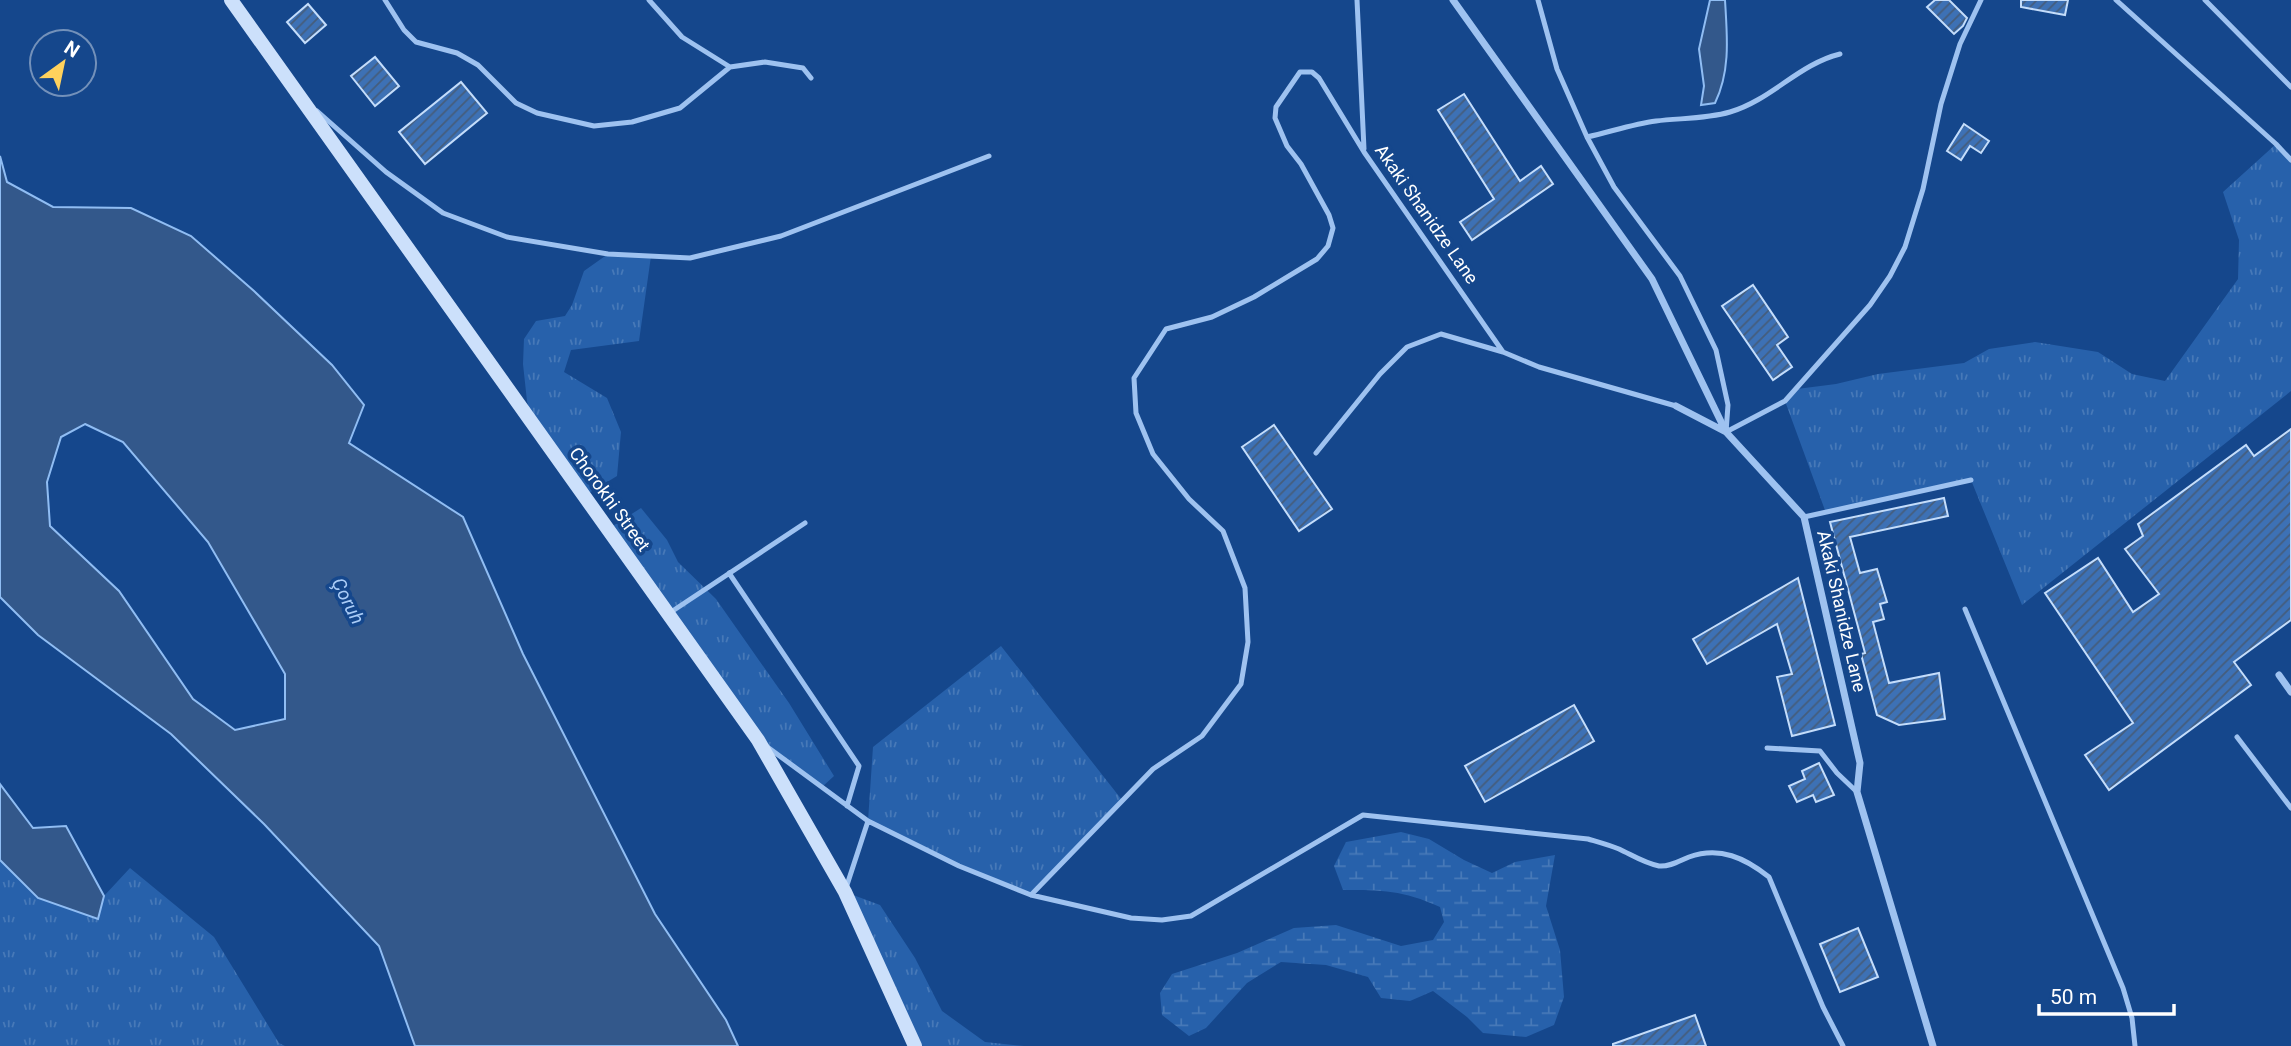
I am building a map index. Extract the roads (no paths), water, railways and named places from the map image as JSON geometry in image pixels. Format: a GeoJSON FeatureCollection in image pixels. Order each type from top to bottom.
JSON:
{"type":"FeatureCollection","features":[{"type":"Feature","properties":{"kind":"street","name":"Chorokhi Street"},"geometry":{"type":"LineString","coordinates":[[231,0],[758,740],[845,892],[915,1046]]}},
{"type":"Feature","properties":{"kind":"street"},"geometry":{"type":"LineString","coordinates":[[1453,0],[1652,279],[1726,432]]}},
{"type":"Feature","properties":{"kind":"street","name":"Akaki Shanidze Lane"},"geometry":{"type":"LineString","coordinates":[[1676,406],[1726,432],[1804,517],[1860,763],[1857,792],[1933,1046]]}},
{"type":"Feature","properties":{"kind":"street"},"geometry":{"type":"LineString","coordinates":[[2279,675],[2291,692]]}},
{"type":"Feature","properties":{"kind":"lane"},"geometry":{"type":"LineString","coordinates":[[385,0],[404,30],[416,41],[457,54],[478,65],[516,103],[537,113],[594,126],[632,122],[680,108],[730,68],[765,62],[803,68],[811,78]]}},
{"type":"Feature","properties":{"kind":"lane"},"geometry":{"type":"LineString","coordinates":[[649,0],[682,37],[730,68]]}},
{"type":"Feature","properties":{"kind":"lane"},"geometry":{"type":"LineString","coordinates":[[1357,0],[1364,152]]}},
{"type":"Feature","properties":{"kind":"lane"},"geometry":{"type":"LineString","coordinates":[[1538,0],[1557,69],[1587,137],[1614,187],[1680,276],[1716,350],[1728,405],[1726,432]]}},
{"type":"Feature","properties":{"kind":"lane"},"geometry":{"type":"LineString","coordinates":[[1726,432],[1785,401],[1870,305],[1890,276],[1905,247],[1923,189],[1941,104],[1960,44],[1980,0]]}},
{"type":"Feature","properties":{"kind":"lane"},"geometry":{"type":"LineString","coordinates":[[2116,0],[2291,160]]}},
{"type":"Feature","properties":{"kind":"lane"},"geometry":{"type":"LineString","coordinates":[[2206,0],[2291,87]]}},
{"type":"Feature","properties":{"kind":"lane"},"geometry":{"type":"LineString","coordinates":[[1587,137],[1653,122],[1698,118],[1731,111],[1764,97],[1822,58],[1839,54]]}},
{"type":"Feature","properties":{"kind":"lane","name":"Akaki Shanidze Lane"},"geometry":{"type":"LineString","coordinates":[[1031,895],[1153,769],[1202,736],[1241,684],[1248,642],[1245,588],[1223,531],[1189,499],[1153,454],[1136,413],[1134,377],[1166,329],[1212,317],[1254,297],[1317,259],[1328,246],[1333,228],[1329,215],[1301,164],[1287,146],[1275,118],[1276,107],[1300,72],[1312,72],[1319,78],[1364,152],[1503,352],[1539,367],[1676,406]]}},
{"type":"Feature","properties":{"kind":"lane"},"geometry":{"type":"LineString","coordinates":[[296,92],[386,172],[443,213],[507,237],[608,254],[690,258],[781,236],[989,156]]}},
{"type":"Feature","properties":{"kind":"lane"},"geometry":{"type":"LineString","coordinates":[[1317,453],[1380,374],[1406,347],[1441,334],[1503,352]]}},
{"type":"Feature","properties":{"kind":"lane"},"geometry":{"type":"LineString","coordinates":[[1804,517],[1971,480]]}},
{"type":"Feature","properties":{"kind":"lane"},"geometry":{"type":"LineString","coordinates":[[668,614],[805,523]]}},
{"type":"Feature","properties":{"kind":"lane"},"geometry":{"type":"LineString","coordinates":[[729,573],[859,766],[848,806]]}},
{"type":"Feature","properties":{"kind":"lane"},"geometry":{"type":"LineString","coordinates":[[1965,609],[2123,988],[2132,1018],[2135,1046]]}},
{"type":"Feature","properties":{"kind":"lane"},"geometry":{"type":"LineString","coordinates":[[2237,737],[2291,808]]}},
{"type":"Feature","properties":{"kind":"lane"},"geometry":{"type":"LineString","coordinates":[[758,740],[867,821],[959,866],[1031,895],[1131,918],[1162,920],[1191,916],[1363,815],[1588,839],[1661,866],[1672,865],[1691,856],[1711,853],[1734,855],[1769,877],[1843,1046]]}},
{"type":"Feature","properties":{"kind":"lane"},"geometry":{"type":"LineString","coordinates":[[1767,748],[1819,751],[1857,792]]}},
{"type":"Feature","properties":{"kind":"lane"},"geometry":{"type":"LineString","coordinates":[[845,892],[867,821]]}},
{"type":"Feature","properties":{"kind":"water"},"geometry":{"type":"Polygon","coordinates":[[[1710,0],[1725,0],[1726,65],[1715,103],[1701,105],[1704,86],[1699,49],[1710,0]]]}},
{"type":"Feature","properties":{"kind":"water","name":"Çoruh"},"geometry":{"type":"Polygon","coordinates":[[[0,156],[7,182],[53,207],[131,208],[191,236],[332,365],[364,405],[349,443],[463,517],[523,654],[655,914],[726,1020],[738,1046],[415,1046],[379,946],[264,824],[171,734],[38,635],[0,597],[0,156]],[[85,424],[61,437],[47,482],[50,526],[119,591],[193,699],[235,730],[285,719],[285,674],[208,542],[123,442],[85,424]]]}},
{"type":"Feature","properties":{"kind":"water"},"geometry":{"type":"Polygon","coordinates":[[[0,784],[33,828],[66,826],[104,896],[98,919],[38,898],[0,860],[0,784]]]}}]}
